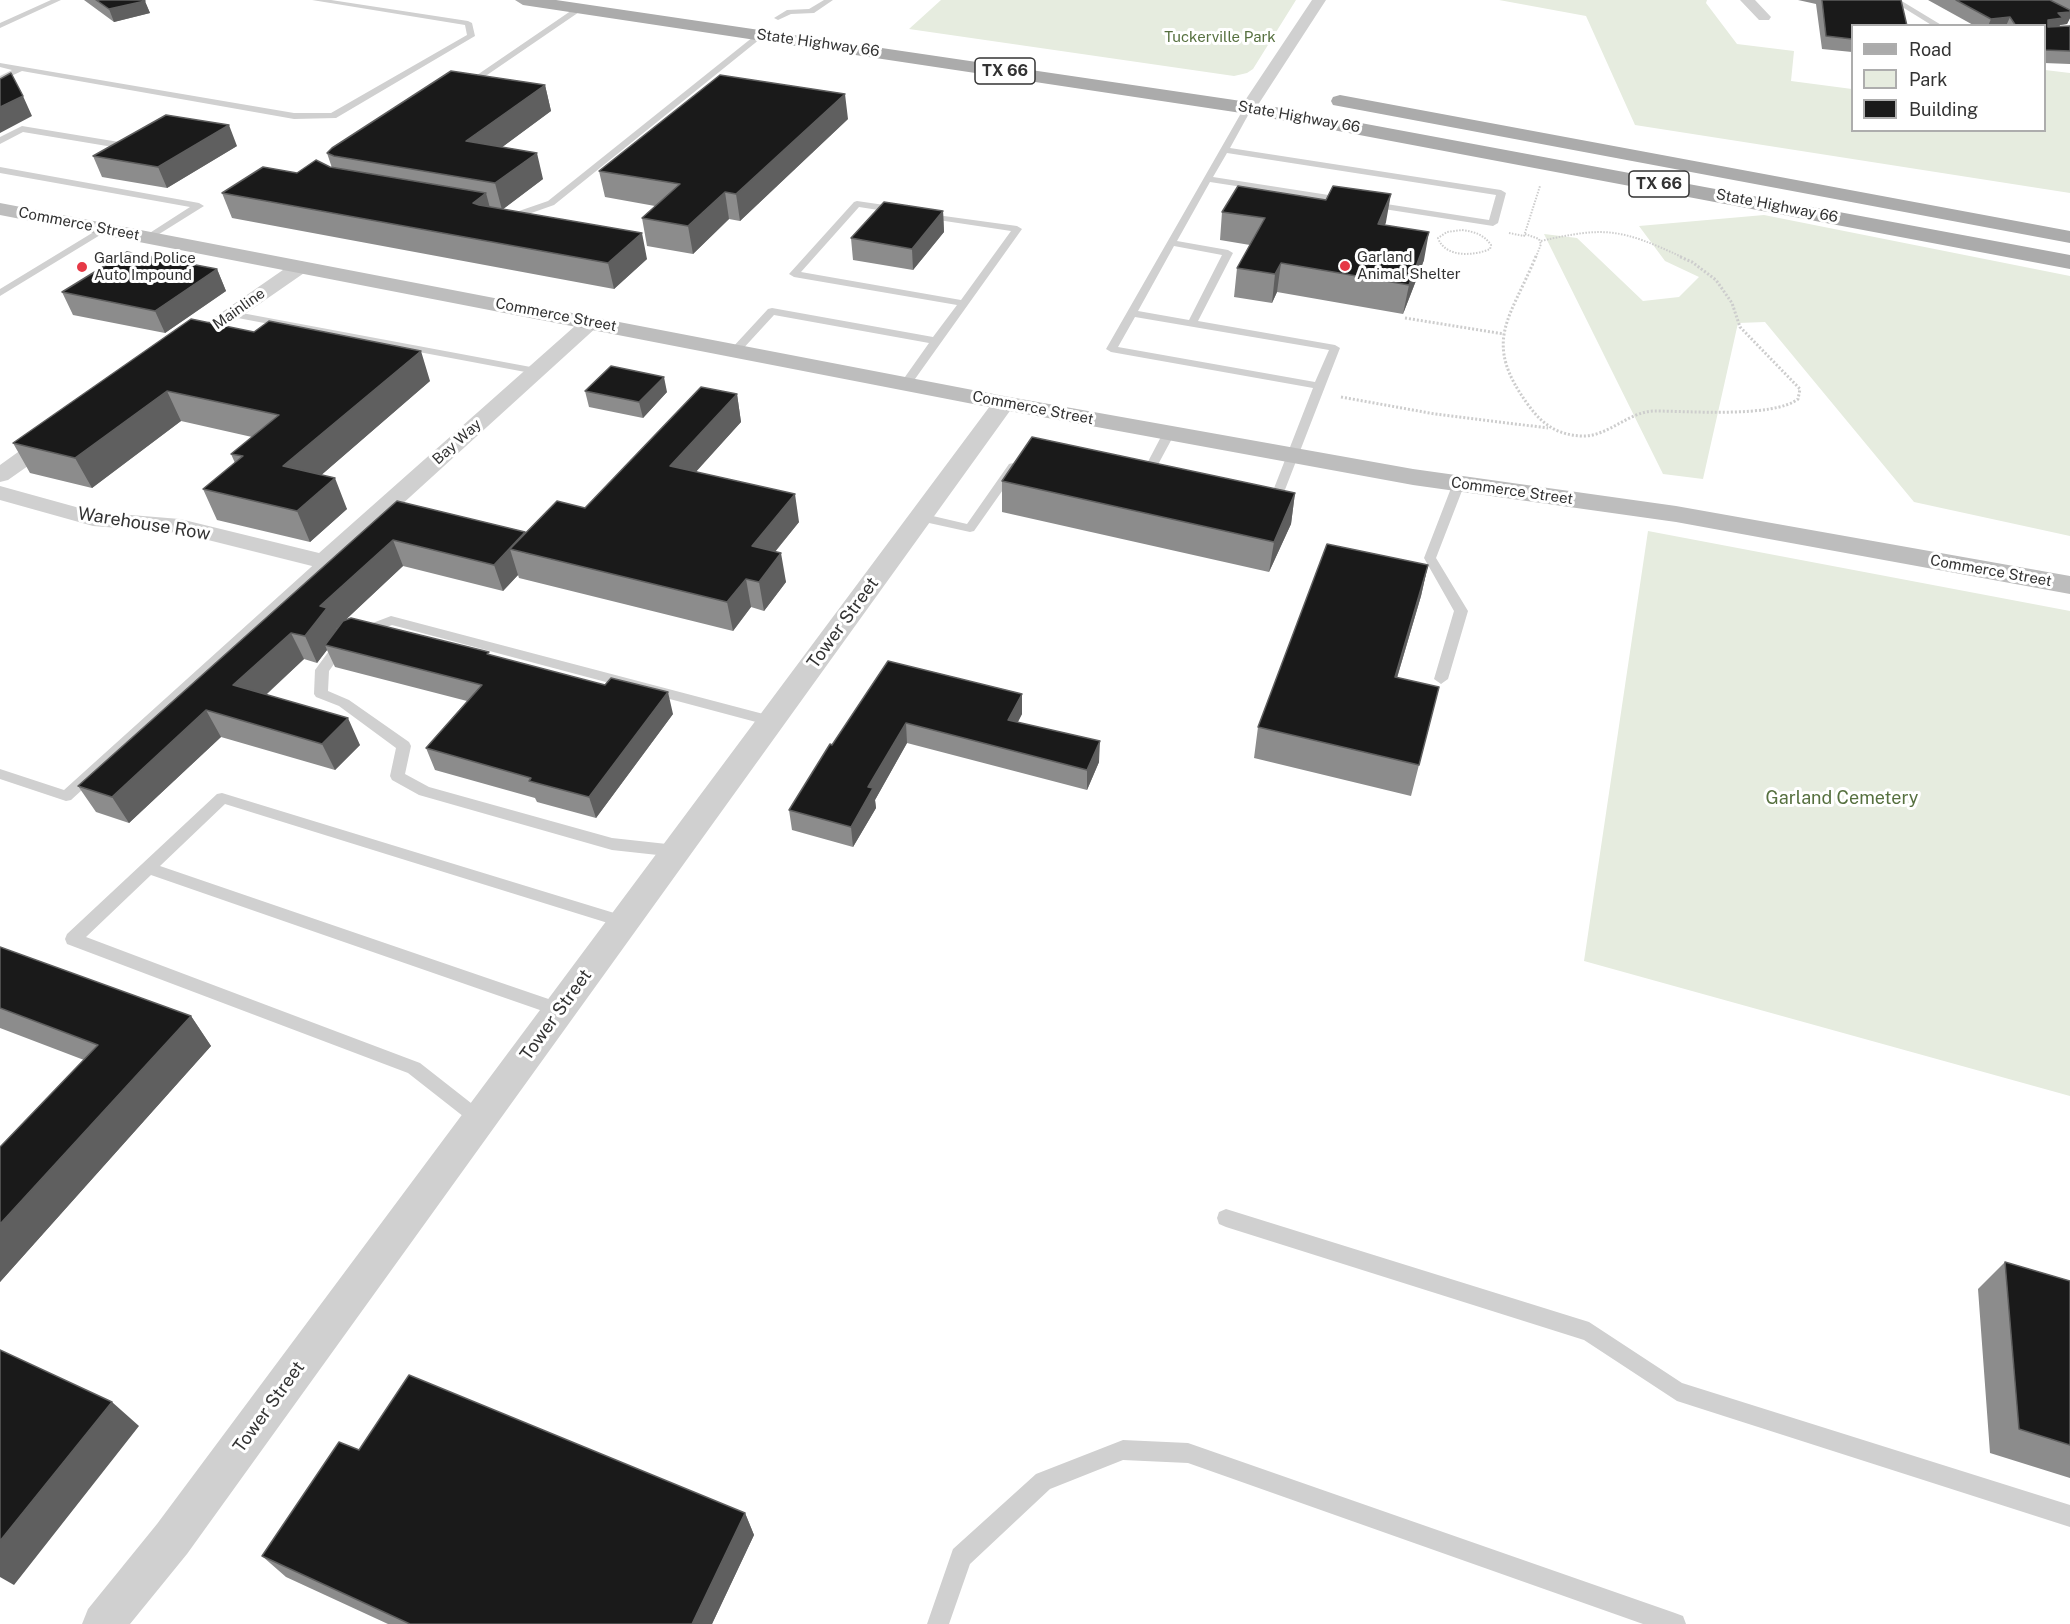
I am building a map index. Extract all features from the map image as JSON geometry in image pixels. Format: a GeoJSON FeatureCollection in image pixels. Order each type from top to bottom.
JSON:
{"type":"FeatureCollection","features":[{"type":"Feature","properties":{"kind":"main road","name":"State Highway 66"},"geometry":{"type":"LineString","coordinates":[[523,0],[1248,108],[2070,262]]}},
{"type":"Feature","properties":{"kind":"main road","name":"State Highway 66"},"geometry":{"type":"LineString","coordinates":[[778,15],[823,24]]}},
{"type":"Feature","properties":{"kind":"main road"},"geometry":{"type":"LineString","coordinates":[[761,35],[778,15]]}},
{"type":"Feature","properties":{"kind":"main road","name":"State Highway 66"},"geometry":{"type":"LineString","coordinates":[[1238,84],[1283,91]]}},
{"type":"Feature","properties":{"kind":"main road","name":"State Highway 66"},"geometry":{"type":"LineString","coordinates":[[1324,98],[1464,122],[2070,237]]}},
{"type":"Feature","properties":{"kind":"street"},"geometry":{"type":"LineString","coordinates":[[1248,108],[1319,0]]}},
{"type":"Feature","properties":{"kind":"street"},"geometry":{"type":"LineString","coordinates":[[1747,0],[1764,17]]}},
{"type":"Feature","properties":{"kind":"street","name":"Commerce Street"},"geometry":{"type":"LineString","coordinates":[[0,209],[1169,433],[1459,483],[1676,514],[2070,585]]}},
{"type":"Feature","properties":{"kind":"street","name":"Mainline"},"geometry":{"type":"LineString","coordinates":[[174,355],[300,267]]}},
{"type":"Feature","properties":{"kind":"street","name":"Bay Way"},"geometry":{"type":"LineString","coordinates":[[324,562],[591,322]]}},
{"type":"Feature","properties":{"kind":"street","name":"Tower Street"},"geometry":{"type":"LineString","coordinates":[[103,1624],[172,1539],[1004,403]]}},
{"type":"Feature","properties":{"kind":"street"},"geometry":{"type":"LineString","coordinates":[[0,475],[68,428]]}},
{"type":"Feature","properties":{"kind":"street","name":"Warehouse Row"},"geometry":{"type":"LineString","coordinates":[[0,494],[93,519],[180,525],[324,562]]}},
{"type":"Feature","properties":{"kind":"lane"},"geometry":{"type":"LineString","coordinates":[[0,26],[57,0]]}},
{"type":"Feature","properties":{"kind":"lane"},"geometry":{"type":"LineString","coordinates":[[0,65],[294,116],[333,116],[471,36],[468,23],[316,0]]}},
{"type":"Feature","properties":{"kind":"lane"},"geometry":{"type":"LineString","coordinates":[[778,15],[811,11],[828,0]]}},
{"type":"Feature","properties":{"kind":"lane"},"geometry":{"type":"LineString","coordinates":[[1895,0],[1937,24]]}},
{"type":"Feature","properties":{"kind":"lane"},"geometry":{"type":"LineString","coordinates":[[778,15],[796,2]]}},
{"type":"Feature","properties":{"kind":"lane"},"geometry":{"type":"LineString","coordinates":[[459,90],[581,9]]}},
{"type":"Feature","properties":{"kind":"lane"},"geometry":{"type":"LineString","coordinates":[[490,213],[520,214],[551,203],[761,35]]}},
{"type":"Feature","properties":{"kind":"lane"},"geometry":{"type":"LineString","coordinates":[[0,79],[22,68]]}},
{"type":"Feature","properties":{"kind":"lane"},"geometry":{"type":"LineString","coordinates":[[1248,108],[1111,349],[1319,386]]}},
{"type":"Feature","properties":{"kind":"lane"},"geometry":{"type":"LineString","coordinates":[[0,141],[22,129],[125,146]]}},
{"type":"Feature","properties":{"kind":"lane"},"geometry":{"type":"LineString","coordinates":[[1208,179],[1493,223],[1501,193],[1224,150]]}},
{"type":"Feature","properties":{"kind":"lane"},"geometry":{"type":"LineString","coordinates":[[0,170],[199,206],[148,238]]}},
{"type":"Feature","properties":{"kind":"lane"},"geometry":{"type":"LineString","coordinates":[[906,384],[1017,229],[857,204],[794,274],[963,303]]}},
{"type":"Feature","properties":{"kind":"lane"},"geometry":{"type":"LineString","coordinates":[[0,293],[105,230]]}},
{"type":"Feature","properties":{"kind":"lane"},"geometry":{"type":"LineString","coordinates":[[1171,243],[1228,253],[1192,323]]}},
{"type":"Feature","properties":{"kind":"lane"},"geometry":{"type":"LineString","coordinates":[[736,350],[772,311],[936,341]]}},
{"type":"Feature","properties":{"kind":"lane"},"geometry":{"type":"LineString","coordinates":[[1132,313],[1335,348],[1275,500],[1252,495]]}},
{"type":"Feature","properties":{"kind":"lane"},"geometry":{"type":"LineString","coordinates":[[231,314],[536,371]]}},
{"type":"Feature","properties":{"kind":"lane"},"geometry":{"type":"LineString","coordinates":[[1169,433],[1141,474],[1170,479]]}},
{"type":"Feature","properties":{"kind":"lane"},"geometry":{"type":"LineString","coordinates":[[920,517],[970,528],[1018,461]]}},
{"type":"Feature","properties":{"kind":"lane"},"geometry":{"type":"LineString","coordinates":[[1441,679],[1461,611],[1430,558],[1459,483]]}},
{"type":"Feature","properties":{"kind":"lane"},"geometry":{"type":"LineString","coordinates":[[0,774],[66,796],[324,562]]}},
{"type":"Feature","properties":{"kind":"lane"},"geometry":{"type":"LineString","coordinates":[[676,851],[612,844],[424,791],[397,776],[404,746],[344,703],[321,694],[322,670],[346,638],[391,620],[771,721]]}},
{"type":"Feature","properties":{"kind":"lane"},"geometry":{"type":"LineString","coordinates":[[479,1119],[414,1068],[74,939],[222,798],[624,922]]}},
{"type":"Feature","properties":{"kind":"lane"},"geometry":{"type":"LineString","coordinates":[[149,868],[560,1010]]}},
{"type":"Feature","properties":{"kind":"lane"},"geometry":{"type":"LineString","coordinates":[[1226,1218],[1589,1332],[1677,1391],[2070,1516]]}},
{"type":"Feature","properties":{"kind":"lane"},"geometry":{"type":"LineString","coordinates":[[938,1624],[961,1557],[1043,1481],[1123,1450],[1188,1453],[1675,1624]]}},
{"type":"Feature","properties":{"kind":"path"},"geometry":{"type":"LineString","coordinates":[[1341,397],[1435,414],[1551,428],[1581,436],[1594,435],[1646,411],[1768,410],[1789,406],[1798,399],[1800,389],[1740,327],[1732,303],[1716,280],[1692,262],[1640,238],[1609,231],[1581,232],[1541,240],[1525,234]]}},
{"type":"Feature","properties":{"kind":"path"},"geometry":{"type":"LineString","coordinates":[[1541,240],[1527,279],[1509,311],[1502,347],[1506,368],[1513,384],[1542,423],[1551,428]]}},
{"type":"Feature","properties":{"kind":"path"},"geometry":{"type":"LineString","coordinates":[[1405,318],[1504,334]]}},
{"type":"Feature","properties":{"kind":"green space","name":"Tuckerville Park"},"geometry":{"type":"Polygon","coordinates":[[[941,0],[1296,0],[1253,69],[1234,76],[909,29],[941,0]]]}},
{"type":"Feature","properties":{"kind":"green space"},"geometry":{"type":"Polygon","coordinates":[[[1499,0],[1707,0],[1706,3],[1737,44],[1794,51],[1791,81],[1851,89],[1851,132],[2046,132],[2046,70],[2070,73],[2070,193],[1635,125],[1586,16],[1499,0]]]}},
{"type":"Feature","properties":{"kind":"green space"},"geometry":{"type":"Polygon","coordinates":[[[1764,215],[2070,276],[2070,536],[1914,502],[1765,322],[1738,323],[1703,479],[1663,474],[1544,234],[1577,238],[1643,301],[1679,297],[1699,277],[1665,261],[1639,226],[1764,215]]]}},
{"type":"Feature","properties":{"kind":"green space","name":"Garland Cemetery"},"geometry":{"type":"Polygon","coordinates":[[[1648,531],[2070,611],[2070,1096],[1584,961],[1648,531]]]}},
{"type":"Feature","properties":{"kind":"building"},"geometry":{"type":"Polygon","coordinates":[[[96,0],[144,0],[145,1],[109,9],[96,0]]]}},
{"type":"Feature","properties":{"kind":"building"},"geometry":{"type":"Polygon","coordinates":[[[1822,0],[1901,0],[1907,24],[1851,24],[1851,39],[1826,36],[1822,0]]]}},
{"type":"Feature","properties":{"kind":"building"},"geometry":{"type":"Polygon","coordinates":[[[1956,0],[2050,0],[2070,10],[2070,12],[2058,13],[2063,18],[2048,20],[2048,27],[2070,26],[2070,51],[2046,50],[2046,24],[2015,24],[2010,17],[1991,19],[1956,0]]]}},
{"type":"Feature","properties":{"kind":"building"},"geometry":{"type":"Polygon","coordinates":[[[451,71],[545,85],[466,141],[537,153],[495,183],[327,153],[332,148],[451,71]]]}},
{"type":"Feature","properties":{"kind":"building"},"geometry":{"type":"Polygon","coordinates":[[[11,73],[23,96],[0,107],[0,79],[11,73]]]}},
{"type":"Feature","properties":{"kind":"building"},"geometry":{"type":"Polygon","coordinates":[[[720,75],[845,94],[736,194],[725,192],[688,226],[642,218],[680,184],[599,171],[720,75]]]}},
{"type":"Feature","properties":{"kind":"building"},"geometry":{"type":"Polygon","coordinates":[[[166,115],[229,125],[158,167],[93,156],[166,115]]]}},
{"type":"Feature","properties":{"kind":"building"},"geometry":{"type":"Polygon","coordinates":[[[316,160],[330,167],[486,193],[473,203],[479,205],[642,233],[608,263],[222,193],[263,167],[297,173],[316,160]]]}},
{"type":"Feature","properties":{"kind":"building"},"geometry":{"type":"Polygon","coordinates":[[[1238,186],[1326,200],[1333,186],[1391,194],[1378,224],[1429,232],[1409,285],[1281,263],[1275,274],[1237,268],[1265,218],[1222,212],[1238,186]]]}},
{"type":"Feature","properties":{"kind":"building"},"geometry":{"type":"Polygon","coordinates":[[[884,202],[943,211],[912,249],[851,238],[884,202]]]}},
{"type":"Feature","properties":{"kind":"building"},"geometry":{"type":"Polygon","coordinates":[[[127,252],[217,269],[155,311],[62,292],[127,252]]]}},
{"type":"Feature","properties":{"kind":"building"},"geometry":{"type":"Polygon","coordinates":[[[191,319],[254,332],[269,321],[421,351],[283,466],[335,478],[297,511],[203,489],[243,456],[231,454],[279,415],[167,391],[75,458],[13,443],[191,319]]]}},
{"type":"Feature","properties":{"kind":"building"},"geometry":{"type":"Polygon","coordinates":[[[611,366],[664,377],[639,402],[585,391],[611,366]]]}},
{"type":"Feature","properties":{"kind":"building"},"geometry":{"type":"Polygon","coordinates":[[[701,387],[737,394],[670,466],[795,494],[752,546],[781,553],[759,582],[746,579],[727,602],[510,549],[557,501],[585,508],[701,387]]]}},
{"type":"Feature","properties":{"kind":"building"},"geometry":{"type":"Polygon","coordinates":[[[1032,437],[1295,493],[1274,542],[1002,481],[1032,437]]]}},
{"type":"Feature","properties":{"kind":"building"},"geometry":{"type":"Polygon","coordinates":[[[397,501],[525,532],[494,565],[393,540],[320,606],[327,608],[305,636],[291,633],[233,685],[348,718],[322,744],[206,710],[112,797],[78,786],[397,501]]]}},
{"type":"Feature","properties":{"kind":"building"},"geometry":{"type":"Polygon","coordinates":[[[1327,544],[1428,565],[1395,677],[1439,687],[1419,765],[1258,727],[1327,544]]]}},
{"type":"Feature","properties":{"kind":"building"},"geometry":{"type":"Polygon","coordinates":[[[351,618],[489,652],[487,654],[605,685],[611,678],[668,692],[589,797],[529,781],[531,778],[426,748],[482,685],[325,645],[343,621],[351,618]]]}},
{"type":"Feature","properties":{"kind":"building"},"geometry":{"type":"Polygon","coordinates":[[[888,661],[1022,694],[1008,720],[1100,741],[1087,770],[906,723],[868,787],[873,788],[851,827],[789,810],[830,744],[832,745],[888,661]]]}},
{"type":"Feature","properties":{"kind":"building"},"geometry":{"type":"Polygon","coordinates":[[[0,947],[191,1016],[0,1224],[0,1147],[98,1045],[0,1008],[0,947]]]}},
{"type":"Feature","properties":{"kind":"building"},"geometry":{"type":"Polygon","coordinates":[[[2005,1262],[2070,1281],[2070,1445],[2019,1429],[2005,1262]]]}},
{"type":"Feature","properties":{"kind":"building"},"geometry":{"type":"Polygon","coordinates":[[[0,1350],[112,1402],[0,1541],[0,1350]]]}},
{"type":"Feature","properties":{"kind":"building"},"geometry":{"type":"Polygon","coordinates":[[[409,1375],[745,1513],[692,1624],[410,1624],[262,1556],[339,1442],[359,1450],[409,1375]]]}},
{"type":"Feature","properties":{"kind":"place","name":"Garland Animal Shelter"},"geometry":{"type":"Point","coordinates":[1345,266]}},
{"type":"Feature","properties":{"kind":"place","name":"Garland Police Auto Impound"},"geometry":{"type":"Point","coordinates":[82,267]}}]}
